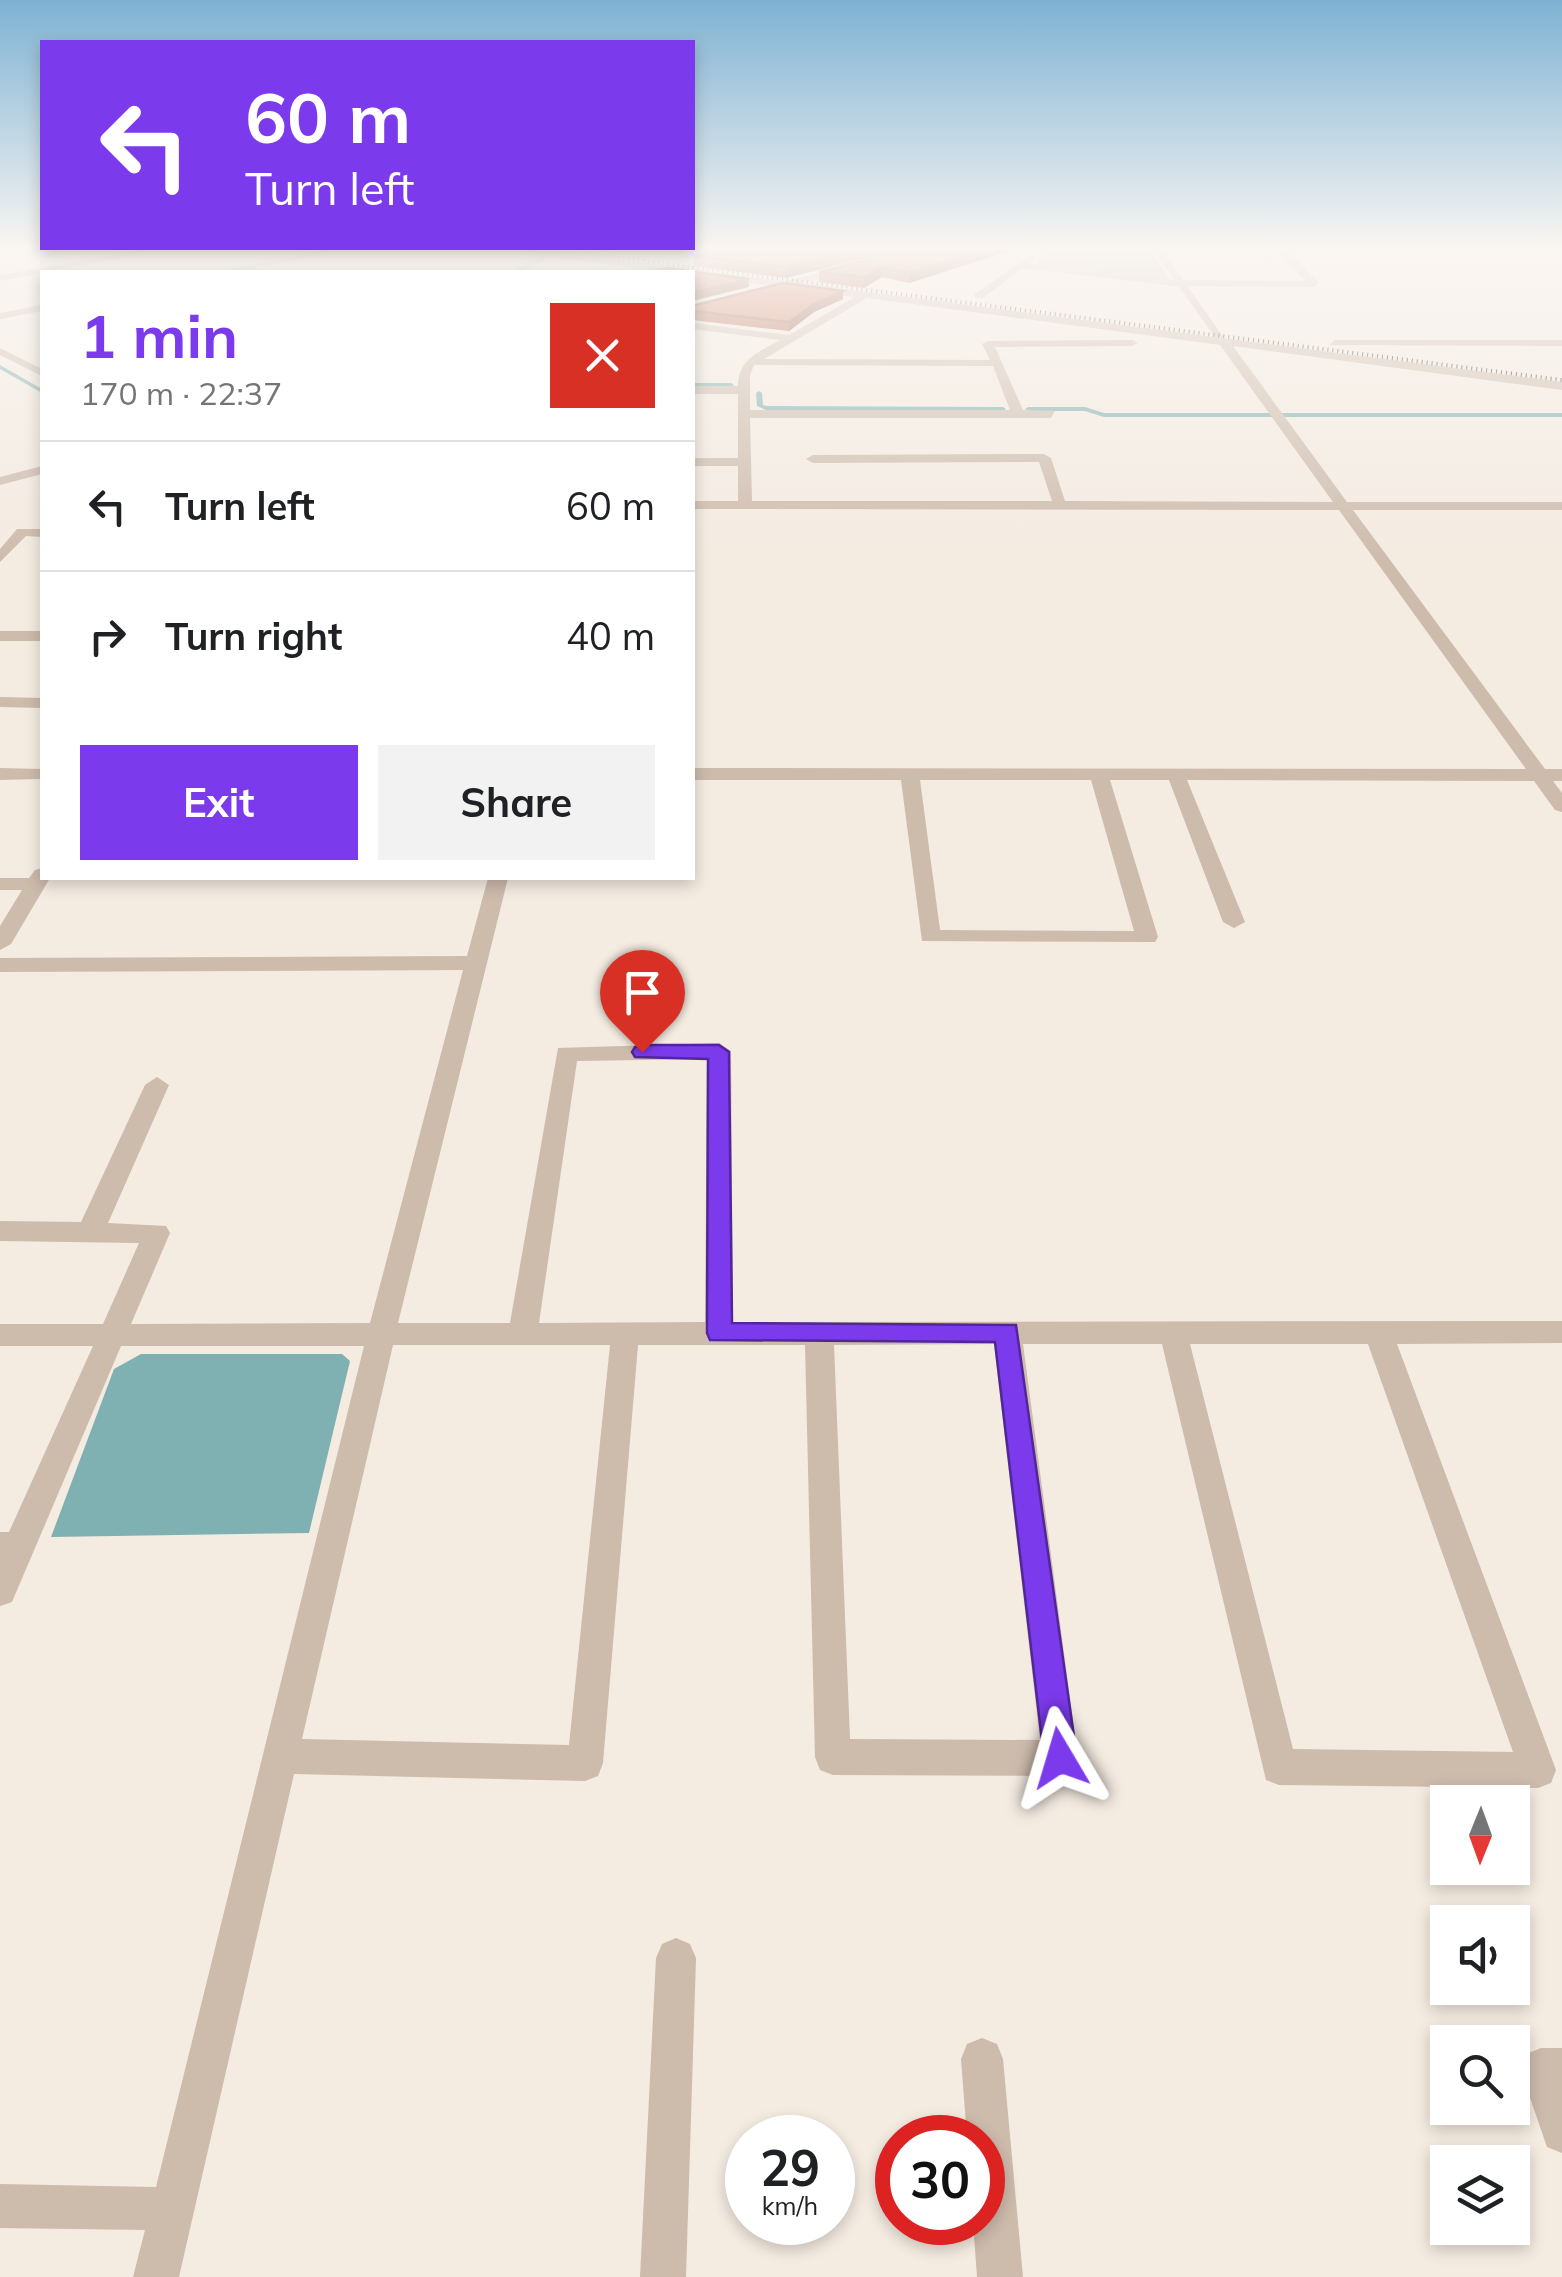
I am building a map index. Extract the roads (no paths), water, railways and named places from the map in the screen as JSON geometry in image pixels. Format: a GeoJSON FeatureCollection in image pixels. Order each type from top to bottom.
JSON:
{"type":"FeatureCollection","features":[{"type":"Feature","properties":{"kind":"street"},"geometry":{"type":"LineString","coordinates":[[2,352],[40,372]]}},
{"type":"Feature","properties":{"kind":"street"},"geometry":{"type":"LineString","coordinates":[[746,505],[744,375],[750,362],[767,352]]}},
{"type":"Feature","properties":{"kind":"street"},"geometry":{"type":"LineString","coordinates":[[992,352],[1018,414]]}},
{"type":"Feature","properties":{"kind":"street"},"geometry":{"type":"LineString","coordinates":[[1232,352],[1562,806]]}},
{"type":"Feature","properties":{"kind":"street"},"geometry":{"type":"LineString","coordinates":[[1303,352],[1562,386]]}},
{"type":"Feature","properties":{"kind":"street"},"geometry":{"type":"LineString","coordinates":[[750,362],[997,363]]}},
{"type":"Feature","properties":{"kind":"street"},"geometry":{"type":"LineString","coordinates":[[695,390],[744,390]]}},
{"type":"Feature","properties":{"kind":"street"},"geometry":{"type":"LineString","coordinates":[[744,414],[1044,458],[1060,506]]}},
{"type":"Feature","properties":{"kind":"street"},"geometry":{"type":"LineString","coordinates":[[812,458],[888,436],[1018,414],[1051,414]]}},
{"type":"Feature","properties":{"kind":"street"},"geometry":{"type":"LineString","coordinates":[[695,462],[744,462]]}},
{"type":"Feature","properties":{"kind":"street"},"geometry":{"type":"LineString","coordinates":[[0,481],[40,471]]}},
{"type":"Feature","properties":{"kind":"street"},"geometry":{"type":"LineString","coordinates":[[695,505],[1562,506]]}},
{"type":"Feature","properties":{"kind":"street"},"geometry":{"type":"LineString","coordinates":[[0,532],[40,532]]}},
{"type":"Feature","properties":{"kind":"street"},"geometry":{"type":"LineString","coordinates":[[0,558],[22,532]]}},
{"type":"Feature","properties":{"kind":"street"},"geometry":{"type":"LineString","coordinates":[[0,636],[40,636]]}},
{"type":"Feature","properties":{"kind":"street"},"geometry":{"type":"LineString","coordinates":[[0,702],[40,703]]}},
{"type":"Feature","properties":{"kind":"street"},"geometry":{"type":"LineString","coordinates":[[0,774],[40,774]]}},
{"type":"Feature","properties":{"kind":"street"},"geometry":{"type":"LineString","coordinates":[[695,774],[1562,775]]}},
{"type":"Feature","properties":{"kind":"street"},"geometry":{"type":"LineString","coordinates":[[910,774],[930,936],[1147,937],[1099,774]]}},
{"type":"Feature","properties":{"kind":"street"},"geometry":{"type":"LineString","coordinates":[[1176,774],[1234,922]]}},
{"type":"Feature","properties":{"kind":"street"},"geometry":{"type":"LineString","coordinates":[[0,884],[39,879]]}},
{"type":"Feature","properties":{"kind":"street"},"geometry":{"type":"LineString","coordinates":[[3,935],[39,879]]}},
{"type":"Feature","properties":{"kind":"street"},"geometry":{"type":"LineString","coordinates":[[156,2277],[381,1334],[498,880]]}},
{"type":"Feature","properties":{"kind":"street"},"geometry":{"type":"LineString","coordinates":[[0,966],[478,963]]}},
{"type":"Feature","properties":{"kind":"street"},"geometry":{"type":"LineString","coordinates":[[522,1333],[566,1053],[700,1052],[719,1052],[720,1333]]}},
{"type":"Feature","properties":{"kind":"street"},"geometry":{"type":"LineString","coordinates":[[90,1232],[157,1085]]}},
{"type":"Feature","properties":{"kind":"street"},"geometry":{"type":"LineString","coordinates":[[0,1231],[157,1233],[113,1334],[9,1546],[0,1591]]}},
{"type":"Feature","properties":{"kind":"street"},"geometry":{"type":"LineString","coordinates":[[818,1333],[833,1756],[1060,1758],[1007,1332]]}},
{"type":"Feature","properties":{"kind":"street"},"geometry":{"type":"LineString","coordinates":[[1174,1332],[1279,1767],[1538,1770],[1378,1332]]}},
{"type":"Feature","properties":{"kind":"street"},"geometry":{"type":"LineString","coordinates":[[0,1335],[1562,1332]]}},
{"type":"Feature","properties":{"kind":"street"},"geometry":{"type":"LineString","coordinates":[[280,1756],[585,1763],[625,1333]]}},
{"type":"Feature","properties":{"kind":"street"},"geometry":{"type":"LineString","coordinates":[[663,2277],[676,1958]]}},
{"type":"Feature","properties":{"kind":"street"},"geometry":{"type":"LineString","coordinates":[[982,2059],[1000,2277]]}},
{"type":"Feature","properties":{"kind":"street"},"geometry":{"type":"LineString","coordinates":[[1562,2069],[1541,2069],[1562,2132]]}},
{"type":"Feature","properties":{"kind":"street"},"geometry":{"type":"LineString","coordinates":[[0,2206],[172,2210]]}},
{"type":"Feature","properties":{"kind":"water"},"geometry":{"type":"Polygon","coordinates":[[[141,1354],[342,1354],[350,1361],[309,1533],[51,1537],[114,1369],[141,1354]]]}},
{"type":"Feature","properties":{"kind":"waterway"},"geometry":{"type":"LineString","coordinates":[[0,367],[40,390]]}},
{"type":"Feature","properties":{"kind":"waterway"},"geometry":{"type":"LineString","coordinates":[[695,385],[731,385]]}},
{"type":"Feature","properties":{"kind":"waterway"},"geometry":{"type":"LineString","coordinates":[[759,393],[760,406],[766,408],[1003,409]]}},
{"type":"Feature","properties":{"kind":"waterway"},"geometry":{"type":"LineString","coordinates":[[1028,409],[1085,409],[1104,415],[1562,415]]}},
{"type":"Feature","properties":{"kind":"railway"},"geometry":{"type":"LineString","coordinates":[[1348,352],[1562,380]]}}]}
